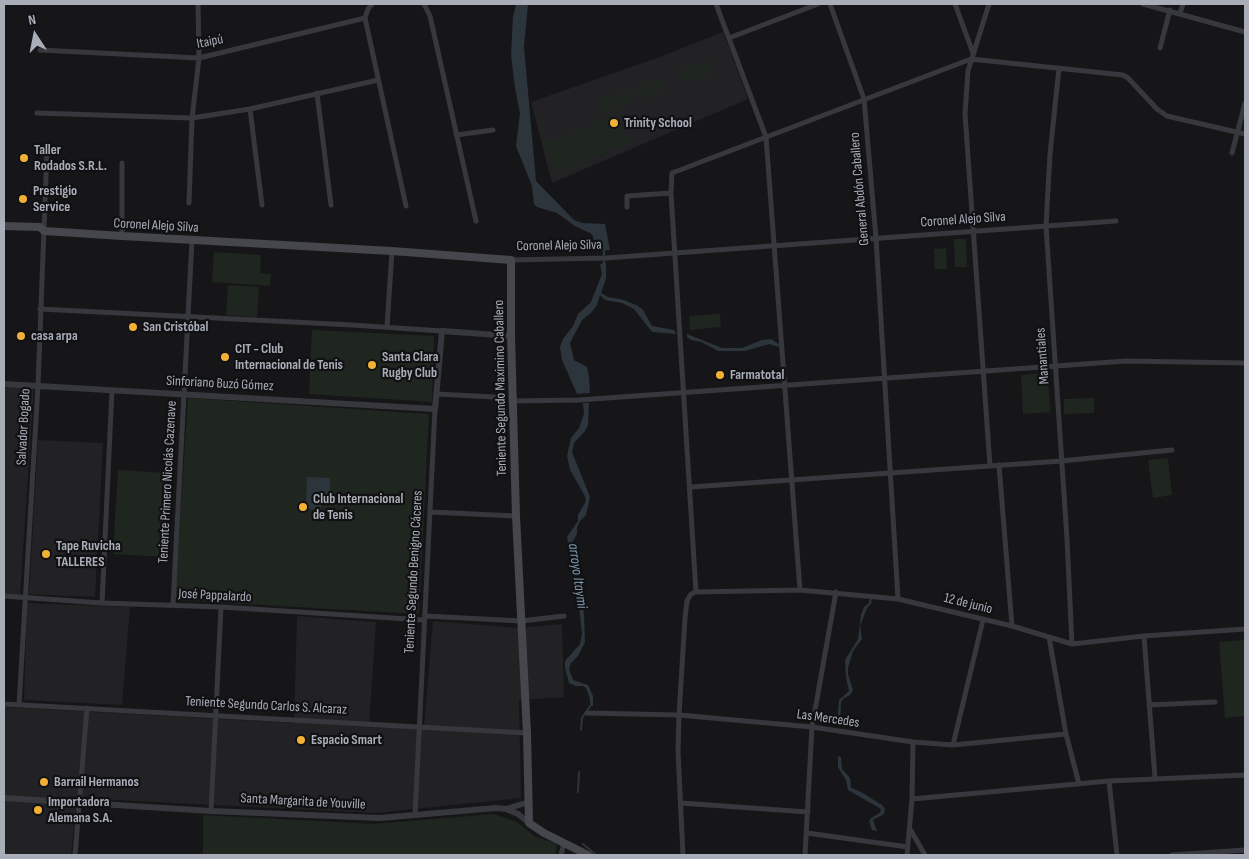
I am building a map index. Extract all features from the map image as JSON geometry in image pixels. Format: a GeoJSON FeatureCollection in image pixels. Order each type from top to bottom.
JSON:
{"type":"FeatureCollection","features":[{"type":"Feature","properties":{"kind":"main road","name":"Coronel Alejo Silva"},"geometry":{"type":"LineString","coordinates":[[4,226],[40,227],[44,231],[392,251],[511,260]]}},
{"type":"Feature","properties":{"kind":"main road","name":"Teniente Segundo Maximino Caballero"},"geometry":{"type":"LineString","coordinates":[[511,260],[516,516],[527,733],[529,823]]}},
{"type":"Feature","properties":{"kind":"main road"},"geometry":{"type":"LineString","coordinates":[[529,823],[588,855]]}},
{"type":"Feature","properties":{"kind":"street"},"geometry":{"type":"LineString","coordinates":[[189,203],[192,118],[199,58],[198,4]]}},
{"type":"Feature","properties":{"kind":"street"},"geometry":{"type":"LineString","coordinates":[[372,4],[365,18],[406,206]]}},
{"type":"Feature","properties":{"kind":"street"},"geometry":{"type":"LineString","coordinates":[[424,4],[430,16],[476,221]]}},
{"type":"Feature","properties":{"kind":"street"},"geometry":{"type":"LineString","coordinates":[[716,4],[766,137],[800,590]]}},
{"type":"Feature","properties":{"kind":"street"},"geometry":{"type":"LineString","coordinates":[[729,38],[818,4]]}},
{"type":"Feature","properties":{"kind":"street","name":"General Abdón Caballero"},"geometry":{"type":"LineString","coordinates":[[830,4],[864,99],[876,238],[898,599]]}},
{"type":"Feature","properties":{"kind":"street"},"geometry":{"type":"LineString","coordinates":[[955,4],[972,56]]}},
{"type":"Feature","properties":{"kind":"street"},"geometry":{"type":"LineString","coordinates":[[989,4],[968,72],[965,114],[990,466]]}},
{"type":"Feature","properties":{"kind":"street"},"geometry":{"type":"LineString","coordinates":[[1143,4],[1245,32]]}},
{"type":"Feature","properties":{"kind":"street"},"geometry":{"type":"LineString","coordinates":[[1180,13],[1183,4]]}},
{"type":"Feature","properties":{"kind":"street"},"geometry":{"type":"LineString","coordinates":[[1160,48],[1170,10]]}},
{"type":"Feature","properties":{"kind":"street","name":"Itaipú"},"geometry":{"type":"LineString","coordinates":[[40,50],[199,58],[365,18]]}},
{"type":"Feature","properties":{"kind":"street"},"geometry":{"type":"LineString","coordinates":[[683,855],[679,715],[684,618],[687,601],[691,594],[696,592],[671,193],[672,173],[972,56],[1123,75],[1167,116],[1245,134]]}},
{"type":"Feature","properties":{"kind":"street","name":"Manantiales"},"geometry":{"type":"LineString","coordinates":[[1059,68],[1050,154],[1046,226],[1060,461],[1067,539],[1072,644]]}},
{"type":"Feature","properties":{"kind":"street"},"geometry":{"type":"LineString","coordinates":[[38,113],[192,118],[250,109],[378,80]]}},
{"type":"Feature","properties":{"kind":"street"},"geometry":{"type":"LineString","coordinates":[[317,93],[332,205]]}},
{"type":"Feature","properties":{"kind":"street"},"geometry":{"type":"LineString","coordinates":[[1232,152],[1245,103]]}},
{"type":"Feature","properties":{"kind":"street"},"geometry":{"type":"LineString","coordinates":[[250,109],[262,205]]}},
{"type":"Feature","properties":{"kind":"street"},"geometry":{"type":"LineString","coordinates":[[456,135],[493,130]]}},
{"type":"Feature","properties":{"kind":"street","name":"Salvador Bogado"},"geometry":{"type":"LineString","coordinates":[[19,705],[38,386],[47,150]]}},
{"type":"Feature","properties":{"kind":"street"},"geometry":{"type":"LineString","coordinates":[[122,163],[122,236]]}},
{"type":"Feature","properties":{"kind":"street"},"geometry":{"type":"LineString","coordinates":[[627,207],[627,196],[671,193]]}},
{"type":"Feature","properties":{"kind":"street","name":"Coronel Alejo Silva"},"geometry":{"type":"LineString","coordinates":[[511,260],[606,258],[1116,221]]}},
{"type":"Feature","properties":{"kind":"street","name":"Teniente Primero Nicolás Cazenave"},"geometry":{"type":"LineString","coordinates":[[173,605],[192,240]]}},
{"type":"Feature","properties":{"kind":"street"},"geometry":{"type":"LineString","coordinates":[[387,327],[392,251]]}},
{"type":"Feature","properties":{"kind":"street"},"geometry":{"type":"LineString","coordinates":[[40,309],[387,327],[511,336]]}},
{"type":"Feature","properties":{"kind":"street","name":"Teniente Segundo Benigno Cáceres"},"geometry":{"type":"LineString","coordinates":[[415,815],[435,408],[442,331]]}},
{"type":"Feature","properties":{"kind":"street"},"geometry":{"type":"LineString","coordinates":[[513,401],[579,400],[1126,361],[1245,364]]}},
{"type":"Feature","properties":{"kind":"street","name":"Sinforiano Buzó Gómez"},"geometry":{"type":"LineString","coordinates":[[4,384],[435,408]]}},
{"type":"Feature","properties":{"kind":"street"},"geometry":{"type":"LineString","coordinates":[[102,602],[112,390]]}},
{"type":"Feature","properties":{"kind":"street"},"geometry":{"type":"LineString","coordinates":[[436,394],[494,397]]}},
{"type":"Feature","properties":{"kind":"street"},"geometry":{"type":"LineString","coordinates":[[690,487],[1060,461],[1172,450]]}},
{"type":"Feature","properties":{"kind":"street"},"geometry":{"type":"LineString","coordinates":[[1000,465],[1012,626]]}},
{"type":"Feature","properties":{"kind":"street"},"geometry":{"type":"LineString","coordinates":[[430,512],[516,516]]}},
{"type":"Feature","properties":{"kind":"street","name":"12 de junio"},"geometry":{"type":"LineString","coordinates":[[696,592],[800,590],[898,599],[1012,626],[1072,644],[1144,636],[1245,629]]}},
{"type":"Feature","properties":{"kind":"street"},"geometry":{"type":"LineString","coordinates":[[805,855],[812,727],[836,592]]}},
{"type":"Feature","properties":{"kind":"street","name":"José Pappalardo"},"geometry":{"type":"LineString","coordinates":[[4,596],[425,618],[521,621],[564,616]]}},
{"type":"Feature","properties":{"kind":"street"},"geometry":{"type":"LineString","coordinates":[[211,811],[221,607]]}},
{"type":"Feature","properties":{"kind":"street"},"geometry":{"type":"LineString","coordinates":[[953,745],[983,620]]}},
{"type":"Feature","properties":{"kind":"street"},"geometry":{"type":"LineString","coordinates":[[1144,636],[1155,778]]}},
{"type":"Feature","properties":{"kind":"street"},"geometry":{"type":"LineString","coordinates":[[1049,637],[1066,734],[1079,784]]}},
{"type":"Feature","properties":{"kind":"street"},"geometry":{"type":"LineString","coordinates":[[1149,705],[1215,702]]}},
{"type":"Feature","properties":{"kind":"street","name":"Teniente Segundo Carlos S. Alcaraz"},"geometry":{"type":"LineString","coordinates":[[4,704],[215,714],[527,733]]}},
{"type":"Feature","properties":{"kind":"street"},"geometry":{"type":"LineString","coordinates":[[75,855],[87,708]]}},
{"type":"Feature","properties":{"kind":"street","name":"Las Mercedes"},"geometry":{"type":"LineString","coordinates":[[587,713],[679,715],[812,727],[913,742],[953,745],[1066,734]]}},
{"type":"Feature","properties":{"kind":"street"},"geometry":{"type":"LineString","coordinates":[[907,855],[912,798],[913,742]]}},
{"type":"Feature","properties":{"kind":"street"},"geometry":{"type":"LineString","coordinates":[[912,798],[1109,781],[1245,775]]}},
{"type":"Feature","properties":{"kind":"street"},"geometry":{"type":"LineString","coordinates":[[1109,781],[1117,855]]}},
{"type":"Feature","properties":{"kind":"street","name":"Santa Margarita de Youville"},"geometry":{"type":"LineString","coordinates":[[4,798],[211,811],[380,818],[496,808],[506,809]]}},
{"type":"Feature","properties":{"kind":"street"},"geometry":{"type":"LineString","coordinates":[[506,809],[528,802]]}},
{"type":"Feature","properties":{"kind":"street"},"geometry":{"type":"LineString","coordinates":[[681,803],[808,812]]}},
{"type":"Feature","properties":{"kind":"street"},"geometry":{"type":"LineString","coordinates":[[506,809],[518,814],[529,823]]}},
{"type":"Feature","properties":{"kind":"street"},"geometry":{"type":"LineString","coordinates":[[910,828],[925,855]]}},
{"type":"Feature","properties":{"kind":"street"},"geometry":{"type":"LineString","coordinates":[[807,833],[908,847]]}},
{"type":"Feature","properties":{"kind":"street"},"geometry":{"type":"LineString","coordinates":[[561,855],[564,843]]}},
{"type":"Feature","properties":{"kind":"street"},"geometry":{"type":"LineString","coordinates":[[1172,855],[1245,850]]}},
{"type":"Feature","properties":{"kind":"shaded area","name":"Trinity School"},"geometry":{"type":"Polygon","coordinates":[[[723,32],[748,99],[552,183],[531,102],[657,58],[723,32]]]}},
{"type":"Feature","properties":{"kind":"shaded area"},"geometry":{"type":"Polygon","coordinates":[[[706,60],[712,74],[686,83],[681,70],[706,60]]]}},
{"type":"Feature","properties":{"kind":"shaded area"},"geometry":{"type":"Polygon","coordinates":[[[658,78],[663,90],[640,99],[635,87],[658,78]]]}},
{"type":"Feature","properties":{"kind":"shaded area"},"geometry":{"type":"Polygon","coordinates":[[[627,90],[633,103],[603,115],[598,101],[627,90]]]}},
{"type":"Feature","properties":{"kind":"shaded area"},"geometry":{"type":"Polygon","coordinates":[[[617,114],[629,143],[573,166],[561,138],[617,114]]]}},
{"type":"Feature","properties":{"kind":"shaded area"},"geometry":{"type":"Polygon","coordinates":[[[558,137],[571,168],[556,174],[543,143],[558,137]]]}},
{"type":"Feature","properties":{"kind":"shaded area"},"geometry":{"type":"Polygon","coordinates":[[[954,239],[966,239],[967,267],[955,267],[954,239]]]}},
{"type":"Feature","properties":{"kind":"shaded area"},"geometry":{"type":"Polygon","coordinates":[[[946,248],[947,269],[935,269],[934,249],[946,248]]]}},
{"type":"Feature","properties":{"kind":"shaded area"},"geometry":{"type":"Polygon","coordinates":[[[214,252],[261,255],[260,273],[271,274],[270,286],[212,282],[214,252]]]}},
{"type":"Feature","properties":{"kind":"shaded area"},"geometry":{"type":"Polygon","coordinates":[[[228,285],[259,287],[257,317],[226,315],[228,285]]]}},
{"type":"Feature","properties":{"kind":"shaded area"},"geometry":{"type":"Polygon","coordinates":[[[720,314],[721,327],[690,330],[689,316],[720,314]]]}},
{"type":"Feature","properties":{"kind":"shaded area","name":"Santa Clara Rugby Club"},"geometry":{"type":"Polygon","coordinates":[[[312,330],[434,336],[432,402],[309,394],[312,330]]]}},
{"type":"Feature","properties":{"kind":"shaded area"},"geometry":{"type":"Polygon","coordinates":[[[1048,373],[1050,412],[1023,414],[1021,375],[1048,373]]]}},
{"type":"Feature","properties":{"kind":"shaded area"},"geometry":{"type":"Polygon","coordinates":[[[4,386],[34,387],[20,595],[4,594],[4,386]]]}},
{"type":"Feature","properties":{"kind":"shaded area","name":"Club Internacional de Tenis"},"geometry":{"type":"Polygon","coordinates":[[[188,398],[429,414],[419,614],[175,600],[188,398]]]}},
{"type":"Feature","properties":{"kind":"shaded area"},"geometry":{"type":"Polygon","coordinates":[[[1094,398],[1094,413],[1064,414],[1064,399],[1094,398]]]}},
{"type":"Feature","properties":{"kind":"shaded area"},"geometry":{"type":"Polygon","coordinates":[[[38,440],[103,443],[95,597],[29,594],[38,440]]]}},
{"type":"Feature","properties":{"kind":"shaded area"},"geometry":{"type":"Polygon","coordinates":[[[1168,458],[1172,495],[1153,498],[1148,460],[1168,458]]]}},
{"type":"Feature","properties":{"kind":"shaded area"},"geometry":{"type":"Polygon","coordinates":[[[118,470],[169,473],[164,557],[113,554],[118,470]]]}},
{"type":"Feature","properties":{"kind":"shaded area"},"geometry":{"type":"Polygon","coordinates":[[[27,603],[130,607],[122,705],[24,700],[27,603]]]}},
{"type":"Feature","properties":{"kind":"shaded area"},"geometry":{"type":"Polygon","coordinates":[[[297,616],[376,622],[369,725],[424,727],[433,621],[519,628],[562,624],[564,697],[519,700],[521,798],[375,813],[77,798],[71,855],[4,855],[4,707],[294,723],[297,616]]]}},
{"type":"Feature","properties":{"kind":"shaded area"},"geometry":{"type":"Polygon","coordinates":[[[1245,640],[1245,716],[1225,718],[1219,642],[1245,640]]]}},
{"type":"Feature","properties":{"kind":"shaded area"},"geometry":{"type":"Polygon","coordinates":[[[494,814],[517,822],[534,836],[557,844],[555,855],[203,855],[203,815],[374,824],[494,814]]]}},
{"type":"Feature","properties":{"kind":"water"},"geometry":{"type":"Polygon","coordinates":[[[516,4],[528,4],[524,47],[536,181],[574,220],[582,223],[605,224],[610,250],[597,251],[592,234],[575,226],[557,213],[537,207],[534,204],[532,186],[516,146],[520,113],[511,55],[513,17],[516,4]]]}},
{"type":"Feature","properties":{"kind":"water"},"geometry":{"type":"Polygon","coordinates":[[[606,263],[606,279],[601,293],[638,306],[643,310],[652,326],[674,330],[676,334],[652,332],[634,309],[622,303],[605,300],[600,295],[597,305],[582,320],[570,343],[574,360],[587,367],[589,377],[590,393],[577,394],[562,360],[560,347],[578,314],[591,302],[602,274],[600,264],[606,263]]]}},
{"type":"Feature","properties":{"kind":"water"},"geometry":{"type":"Polygon","coordinates":[[[687,334],[722,348],[742,348],[762,340],[771,339],[779,344],[779,347],[769,344],[745,351],[718,351],[701,342],[691,340],[687,337],[687,334]]]}},
{"type":"Feature","properties":{"kind":"water"},"geometry":{"type":"Polygon","coordinates":[[[583,403],[589,403],[588,425],[574,443],[572,452],[590,497],[586,515],[577,527],[577,534],[572,543],[584,614],[585,642],[569,669],[573,680],[588,685],[593,696],[593,706],[590,706],[590,699],[586,688],[569,683],[565,668],[565,661],[580,644],[582,634],[576,577],[572,552],[569,548],[567,537],[578,521],[578,515],[586,501],[570,470],[567,456],[571,438],[579,428],[584,414],[583,403]]]}},
{"type":"Feature","properties":{"kind":"water"},"geometry":{"type":"Polygon","coordinates":[[[307,477],[330,478],[330,494],[321,494],[321,510],[306,509],[307,477]]]}},
{"type":"Feature","properties":{"kind":"water"},"geometry":{"type":"Polygon","coordinates":[[[870,598],[872,598],[871,604],[867,608],[860,626],[862,639],[853,651],[848,668],[853,690],[841,702],[840,724],[837,724],[839,700],[849,691],[845,660],[858,639],[861,615],[870,598]]]}},
{"type":"Feature","properties":{"kind":"water"},"geometry":{"type":"Polygon","coordinates":[[[838,756],[841,757],[842,769],[850,778],[851,788],[861,792],[882,805],[885,809],[884,814],[873,820],[877,831],[872,830],[869,821],[880,813],[881,809],[848,790],[846,780],[838,767],[838,756]]]}},
{"type":"Feature","properties":{"kind":"waterway","name":"arroyo Itaymi"},"geometry":{"type":"LineString","coordinates":[[604,249],[604,265]]}},
{"type":"Feature","properties":{"kind":"waterway","name":"arroyo Itaymi"},"geometry":{"type":"LineString","coordinates":[[581,730],[582,718],[591,705]]}},
{"type":"Feature","properties":{"kind":"waterway","name":"arroyo Itaymi"},"geometry":{"type":"LineString","coordinates":[[578,792],[579,772]]}},
{"type":"Feature","properties":{"kind":"waterway","name":"arroyo Itaymi"},"geometry":{"type":"LineString","coordinates":[[583,844],[596,855]]}},
{"type":"Feature","properties":{"kind":"place","name":"Trinity School"},"geometry":{"type":"Point","coordinates":[614,123]}},
{"type":"Feature","properties":{"kind":"place","name":"Taller Rodados S.R.L."},"geometry":{"type":"Point","coordinates":[24,158]}},
{"type":"Feature","properties":{"kind":"place","name":"Prestigio Service"},"geometry":{"type":"Point","coordinates":[23,199]}},
{"type":"Feature","properties":{"kind":"place","name":"San Cristóbal"},"geometry":{"type":"Point","coordinates":[133,327]}},
{"type":"Feature","properties":{"kind":"place","name":"casa arpa"},"geometry":{"type":"Point","coordinates":[21,336]}},
{"type":"Feature","properties":{"kind":"place","name":"CIT - Club Internacional de Tenis"},"geometry":{"type":"Point","coordinates":[225,357]}},
{"type":"Feature","properties":{"kind":"place","name":"Santa Clara Rugby Club"},"geometry":{"type":"Point","coordinates":[372,365]}},
{"type":"Feature","properties":{"kind":"place","name":"Farmatotal"},"geometry":{"type":"Point","coordinates":[720,375]}},
{"type":"Feature","properties":{"kind":"place","name":"Club Internacional de Tenis"},"geometry":{"type":"Point","coordinates":[303,507]}},
{"type":"Feature","properties":{"kind":"place","name":"Tape Ruvicha TALLERES"},"geometry":{"type":"Point","coordinates":[46,554]}},
{"type":"Feature","properties":{"kind":"place","name":"Espacio Smart"},"geometry":{"type":"Point","coordinates":[301,740]}},
{"type":"Feature","properties":{"kind":"place","name":"Barrail Hermanos"},"geometry":{"type":"Point","coordinates":[44,782]}},
{"type":"Feature","properties":{"kind":"place","name":"Importadora Alemana S.A."},"geometry":{"type":"Point","coordinates":[38,810]}}]}
